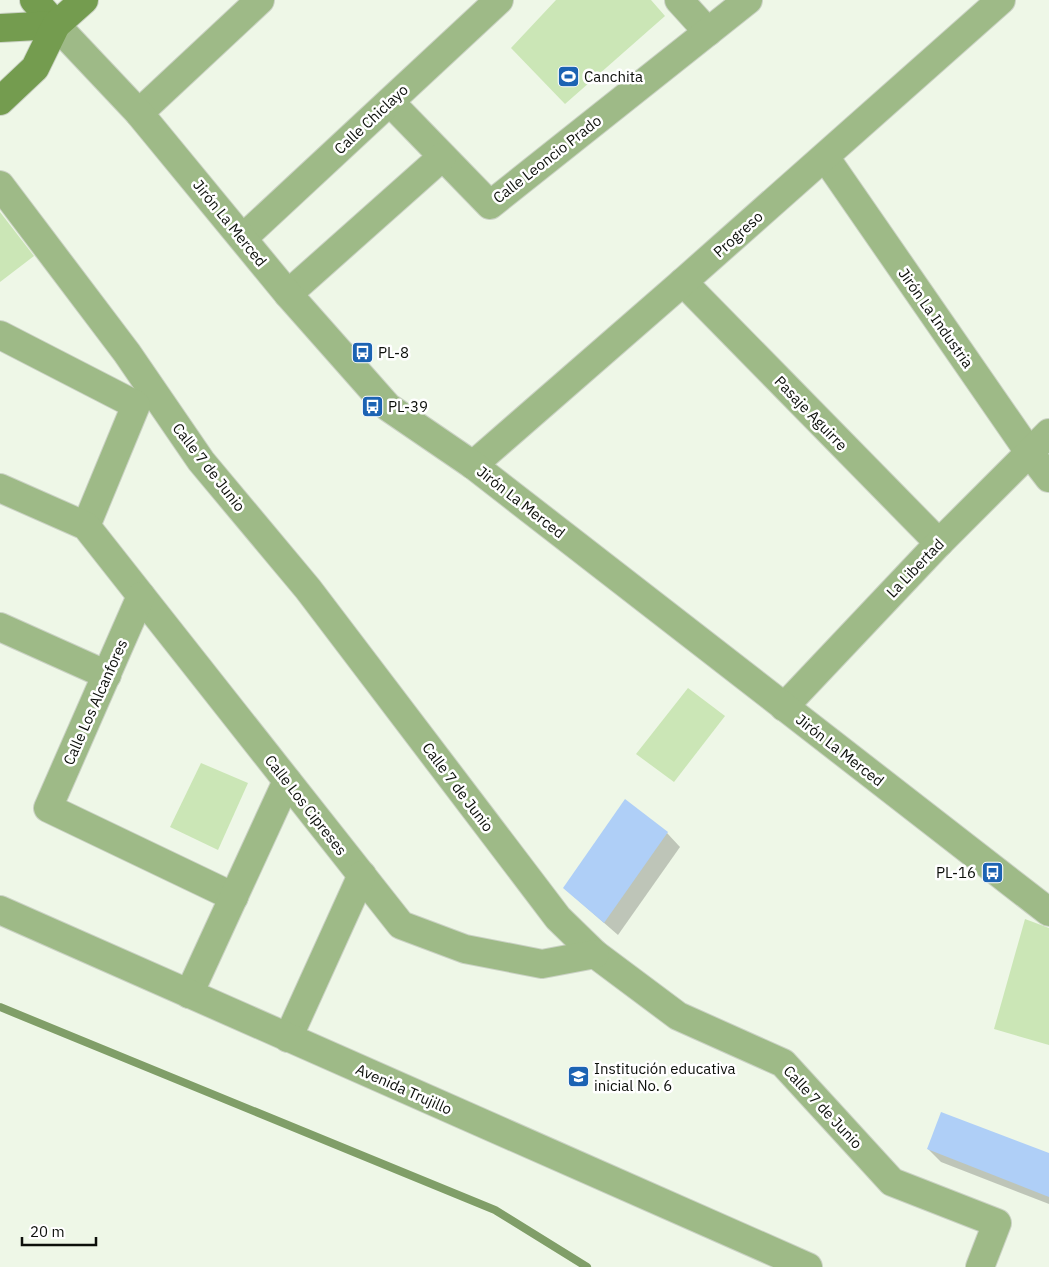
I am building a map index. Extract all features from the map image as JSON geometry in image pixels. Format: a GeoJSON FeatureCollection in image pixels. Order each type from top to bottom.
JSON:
{"type":"FeatureCollection","features":[{"type":"Feature","properties":{"kind":"main road"},"geometry":{"type":"LineString","coordinates":[[34,0],[56,25]]}},
{"type":"Feature","properties":{"kind":"main road"},"geometry":{"type":"LineString","coordinates":[[0,100],[35,68],[56,25],[84,0]]}},
{"type":"Feature","properties":{"kind":"main road"},"geometry":{"type":"LineString","coordinates":[[0,28],[56,25]]}},
{"type":"Feature","properties":{"kind":"street"},"geometry":{"type":"LineString","coordinates":[[140,113],[260,0]]}},
{"type":"Feature","properties":{"kind":"street","name":"Calle Chiclayo"},"geometry":{"type":"LineString","coordinates":[[243,238],[499,0]]}},
{"type":"Feature","properties":{"kind":"street"},"geometry":{"type":"LineString","coordinates":[[678,0],[708,32]]}},
{"type":"Feature","properties":{"kind":"street","name":"Calle Leoncio Prado"},"geometry":{"type":"LineString","coordinates":[[442,156],[490,205],[748,0]]}},
{"type":"Feature","properties":{"kind":"street","name":"Progreso"},"geometry":{"type":"LineString","coordinates":[[473,465],[684,282],[1001,0]]}},
{"type":"Feature","properties":{"kind":"street","name":"Jirón La Merced"},"geometry":{"type":"LineString","coordinates":[[56,25],[140,113],[288,294],[388,407],[473,465],[784,707],[1045,902]]}},
{"type":"Feature","properties":{"kind":"street"},"geometry":{"type":"LineString","coordinates":[[288,294],[442,156],[390,102]]}},
{"type":"Feature","properties":{"kind":"street","name":"Jirón La Industria"},"geometry":{"type":"LineString","coordinates":[[825,157],[1029,452],[1049,478]]}},
{"type":"Feature","properties":{"kind":"street","name":"Calle 7 de Junio"},"geometry":{"type":"LineString","coordinates":[[0,185],[127,353],[201,461],[308,589],[558,918],[595,954],[678,1016],[783,1063],[892,1182],[997,1223],[980,1267]]}},
{"type":"Feature","properties":{"kind":"street","name":"Pasaje Aguirre"},"geometry":{"type":"LineString","coordinates":[[684,282],[939,543]]}},
{"type":"Feature","properties":{"kind":"street"},"geometry":{"type":"LineString","coordinates":[[0,335],[136,405],[86,526],[0,488]]}},
{"type":"Feature","properties":{"kind":"street","name":"La Libertad"},"geometry":{"type":"LineString","coordinates":[[784,707],[939,543],[1049,433]]}},
{"type":"Feature","properties":{"kind":"street","name":"Calle Los Cipreses"},"geometry":{"type":"LineString","coordinates":[[86,526],[401,924],[465,949],[542,964],[595,954]]}},
{"type":"Feature","properties":{"kind":"street","name":"Calle Los Alcanfores"},"geometry":{"type":"LineString","coordinates":[[141,596],[48,808],[234,896]]}},
{"type":"Feature","properties":{"kind":"street"},"geometry":{"type":"LineString","coordinates":[[0,627],[107,675]]}},
{"type":"Feature","properties":{"kind":"street"},"geometry":{"type":"LineString","coordinates":[[189,994],[287,781]]}},
{"type":"Feature","properties":{"kind":"street"},"geometry":{"type":"LineString","coordinates":[[288,1038],[362,875]]}},
{"type":"Feature","properties":{"kind":"street","name":"Avenida Trujillo"},"geometry":{"type":"LineString","coordinates":[[0,910],[808,1267]]}},
{"type":"Feature","properties":{"kind":"green space","name":"Canchita"},"geometry":{"type":"Polygon","coordinates":[[[556,0],[651,0],[665,16],[565,104],[511,48],[556,0]]]}},
{"type":"Feature","properties":{"kind":"green space"},"geometry":{"type":"Polygon","coordinates":[[[0,212],[34,256],[0,282],[0,212]]]}},
{"type":"Feature","properties":{"kind":"green space"},"geometry":{"type":"Polygon","coordinates":[[[688,688],[725,716],[674,782],[636,754],[688,688]]]}},
{"type":"Feature","properties":{"kind":"green space"},"geometry":{"type":"Polygon","coordinates":[[[201,763],[248,783],[218,850],[170,827],[201,763]]]}},
{"type":"Feature","properties":{"kind":"green space"},"geometry":{"type":"Polygon","coordinates":[[[1025,919],[1049,928],[1049,1045],[994,1029],[1025,919]]]}},
{"type":"Feature","properties":{"kind":"building"},"geometry":{"type":"Polygon","coordinates":[[[625,799],[668,832],[604,923],[563,888],[625,799]]]}},
{"type":"Feature","properties":{"kind":"building"},"geometry":{"type":"Polygon","coordinates":[[[941,1112],[1049,1153],[1049,1197],[927,1149],[941,1112]]]}},
{"type":"Feature","properties":{"kind":"waterway"},"geometry":{"type":"LineString","coordinates":[[0,1007],[495,1210],[587,1267]]}},
{"type":"Feature","properties":{"kind":"place","name":"Canchita"},"geometry":{"type":"Point","coordinates":[568,76]}},
{"type":"Feature","properties":{"kind":"place","name":"PL-8"},"geometry":{"type":"Point","coordinates":[362,352]}},
{"type":"Feature","properties":{"kind":"place","name":"PL-39"},"geometry":{"type":"Point","coordinates":[372,406]}},
{"type":"Feature","properties":{"kind":"place","name":"PL-16"},"geometry":{"type":"Point","coordinates":[992,872]}},
{"type":"Feature","properties":{"kind":"place","name":"Institución educativa inicial No. 6"},"geometry":{"type":"Point","coordinates":[578,1077]}}]}
